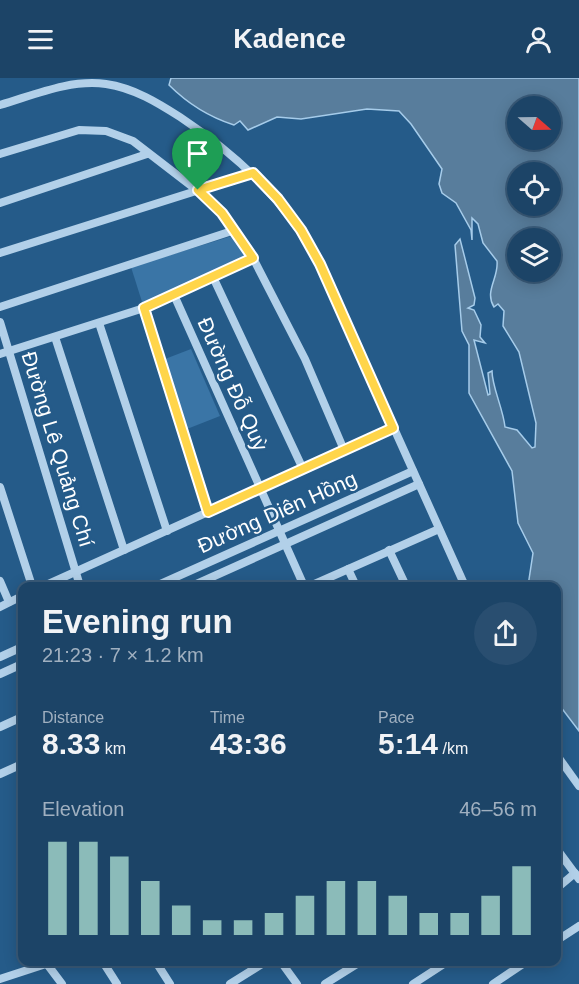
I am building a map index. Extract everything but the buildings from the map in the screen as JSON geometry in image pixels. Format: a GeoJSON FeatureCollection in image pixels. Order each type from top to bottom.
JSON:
{"type":"FeatureCollection","features":[{"type":"Feature","properties":{"kind":"street"},"geometry":{"type":"LineString","coordinates":[[0,105],[61,86],[81,83],[107,84],[135,92],[160,104],[229,151],[253,173],[278,199],[301,230],[320,264],[463,582]]}},
{"type":"Feature","properties":{"kind":"street"},"geometry":{"type":"LineString","coordinates":[[0,154],[79,130],[106,131],[133,141],[147,154],[198,190],[222,213],[253,258],[305,359],[344,450]]}},
{"type":"Feature","properties":{"kind":"street"},"geometry":{"type":"LineString","coordinates":[[0,203],[147,154]]}},
{"type":"Feature","properties":{"kind":"street"},"geometry":{"type":"LineString","coordinates":[[0,254],[253,173]]}},
{"type":"Feature","properties":{"kind":"street"},"geometry":{"type":"LineString","coordinates":[[0,307],[235,230]]}},
{"type":"Feature","properties":{"kind":"street"},"geometry":{"type":"LineString","coordinates":[[0,354],[144,308],[253,258]]}},
{"type":"Feature","properties":{"kind":"street"},"geometry":{"type":"LineString","coordinates":[[213,277],[303,469]]}},
{"type":"Feature","properties":{"kind":"street","name":"Đường Đỗ Quỳ"},"geometry":{"type":"LineString","coordinates":[[174,295],[302,582]]}},
{"type":"Feature","properties":{"kind":"street"},"geometry":{"type":"LineString","coordinates":[[144,308],[208,512]]}},
{"type":"Feature","properties":{"kind":"street","name":"Đường Lê Quảng Chí"},"geometry":{"type":"LineString","coordinates":[[0,322],[79,582]]}},
{"type":"Feature","properties":{"kind":"street"},"geometry":{"type":"LineString","coordinates":[[99,323],[167,531]]}},
{"type":"Feature","properties":{"kind":"street"},"geometry":{"type":"LineString","coordinates":[[55,337],[124,550]]}},
{"type":"Feature","properties":{"kind":"street"},"geometry":{"type":"LineString","coordinates":[[53,582],[393,428]]}},
{"type":"Feature","properties":{"kind":"street","name":"Đường Diên Hồng"},"geometry":{"type":"LineString","coordinates":[[165,582],[413,471]]}},
{"type":"Feature","properties":{"kind":"street","name":"Đường Diên Hồng"},"geometry":{"type":"LineString","coordinates":[[201,582],[418,484]]}},
{"type":"Feature","properties":{"kind":"street"},"geometry":{"type":"LineString","coordinates":[[0,487],[31,582]]}},
{"type":"Feature","properties":{"kind":"street"},"geometry":{"type":"LineString","coordinates":[[319,582],[439,529]]}},
{"type":"Feature","properties":{"kind":"street"},"geometry":{"type":"LineString","coordinates":[[389,550],[404,582]]}},
{"type":"Feature","properties":{"kind":"street"},"geometry":{"type":"LineString","coordinates":[[348,569],[354,582]]}},
{"type":"Feature","properties":{"kind":"street"},"geometry":{"type":"LineString","coordinates":[[0,580],[9,602]]}},
{"type":"Feature","properties":{"kind":"street"},"geometry":{"type":"LineString","coordinates":[[0,607],[18,598]]}},
{"type":"Feature","properties":{"kind":"street"},"geometry":{"type":"LineString","coordinates":[[0,657],[18,649]]}},
{"type":"Feature","properties":{"kind":"street"},"geometry":{"type":"LineString","coordinates":[[0,674],[18,666]]}},
{"type":"Feature","properties":{"kind":"street"},"geometry":{"type":"LineString","coordinates":[[0,727],[18,719]]}},
{"type":"Feature","properties":{"kind":"street"},"geometry":{"type":"LineString","coordinates":[[561,761],[579,786]]}},
{"type":"Feature","properties":{"kind":"street"},"geometry":{"type":"LineString","coordinates":[[0,774],[18,766]]}},
{"type":"Feature","properties":{"kind":"street"},"geometry":{"type":"LineString","coordinates":[[561,855],[577,876],[561,886]]}},
{"type":"Feature","properties":{"kind":"street"},"geometry":{"type":"LineString","coordinates":[[561,938],[579,926]]}},
{"type":"Feature","properties":{"kind":"street"},"geometry":{"type":"LineString","coordinates":[[2,979],[41,966]]}},
{"type":"Feature","properties":{"kind":"street"},"geometry":{"type":"LineString","coordinates":[[52,966],[62,984]]}},
{"type":"Feature","properties":{"kind":"street"},"geometry":{"type":"LineString","coordinates":[[106,966],[117,984]]}},
{"type":"Feature","properties":{"kind":"street"},"geometry":{"type":"LineString","coordinates":[[162,966],[171,984]]}},
{"type":"Feature","properties":{"kind":"street"},"geometry":{"type":"LineString","coordinates":[[230,984],[259,966]]}},
{"type":"Feature","properties":{"kind":"street"},"geometry":{"type":"LineString","coordinates":[[284,966],[297,984]]}},
{"type":"Feature","properties":{"kind":"street"},"geometry":{"type":"LineString","coordinates":[[344,966],[347,970]]}},
{"type":"Feature","properties":{"kind":"street"},"geometry":{"type":"LineString","coordinates":[[325,984],[354,966]]}},
{"type":"Feature","properties":{"kind":"street"},"geometry":{"type":"LineString","coordinates":[[413,984],[441,966]]}},
{"type":"Feature","properties":{"kind":"street"},"geometry":{"type":"LineString","coordinates":[[497,983],[520,966]]}},
{"type":"Feature","properties":{"kind":"shaded area"},"geometry":{"type":"Polygon","coordinates":[[[171,78],[579,78],[579,731],[561,707],[561,582],[529,582],[533,553],[518,523],[512,471],[469,393],[469,345],[462,331],[455,245],[460,239],[475,298],[474,305],[468,308],[474,310],[481,325],[480,337],[485,343],[474,340],[488,395],[490,394],[488,373],[492,371],[505,427],[517,430],[532,448],[535,447],[536,423],[519,352],[503,326],[504,311],[498,304],[494,307],[491,301],[497,261],[483,243],[478,224],[472,218],[472,240],[471,230],[456,203],[442,193],[439,184],[442,169],[411,124],[399,111],[367,109],[301,119],[277,117],[248,130],[240,121],[234,125],[207,114],[169,85],[171,78]]]}},
{"type":"Feature","properties":{"kind":"shaded area"},"geometry":{"type":"Polygon","coordinates":[[[232,236],[247,256],[245,260],[143,305],[131,267],[232,236]]]}},
{"type":"Feature","properties":{"kind":"shaded area"},"geometry":{"type":"Polygon","coordinates":[[[191,349],[220,416],[187,429],[165,359],[191,349]]]}},
{"type":"Feature","properties":{"kind":"route"},"geometry":{"type":"LineString","coordinates":[[253,173],[278,199],[301,230],[320,264],[393,428],[208,512],[144,308],[253,258],[222,213],[198,190],[253,173]]}}]}
